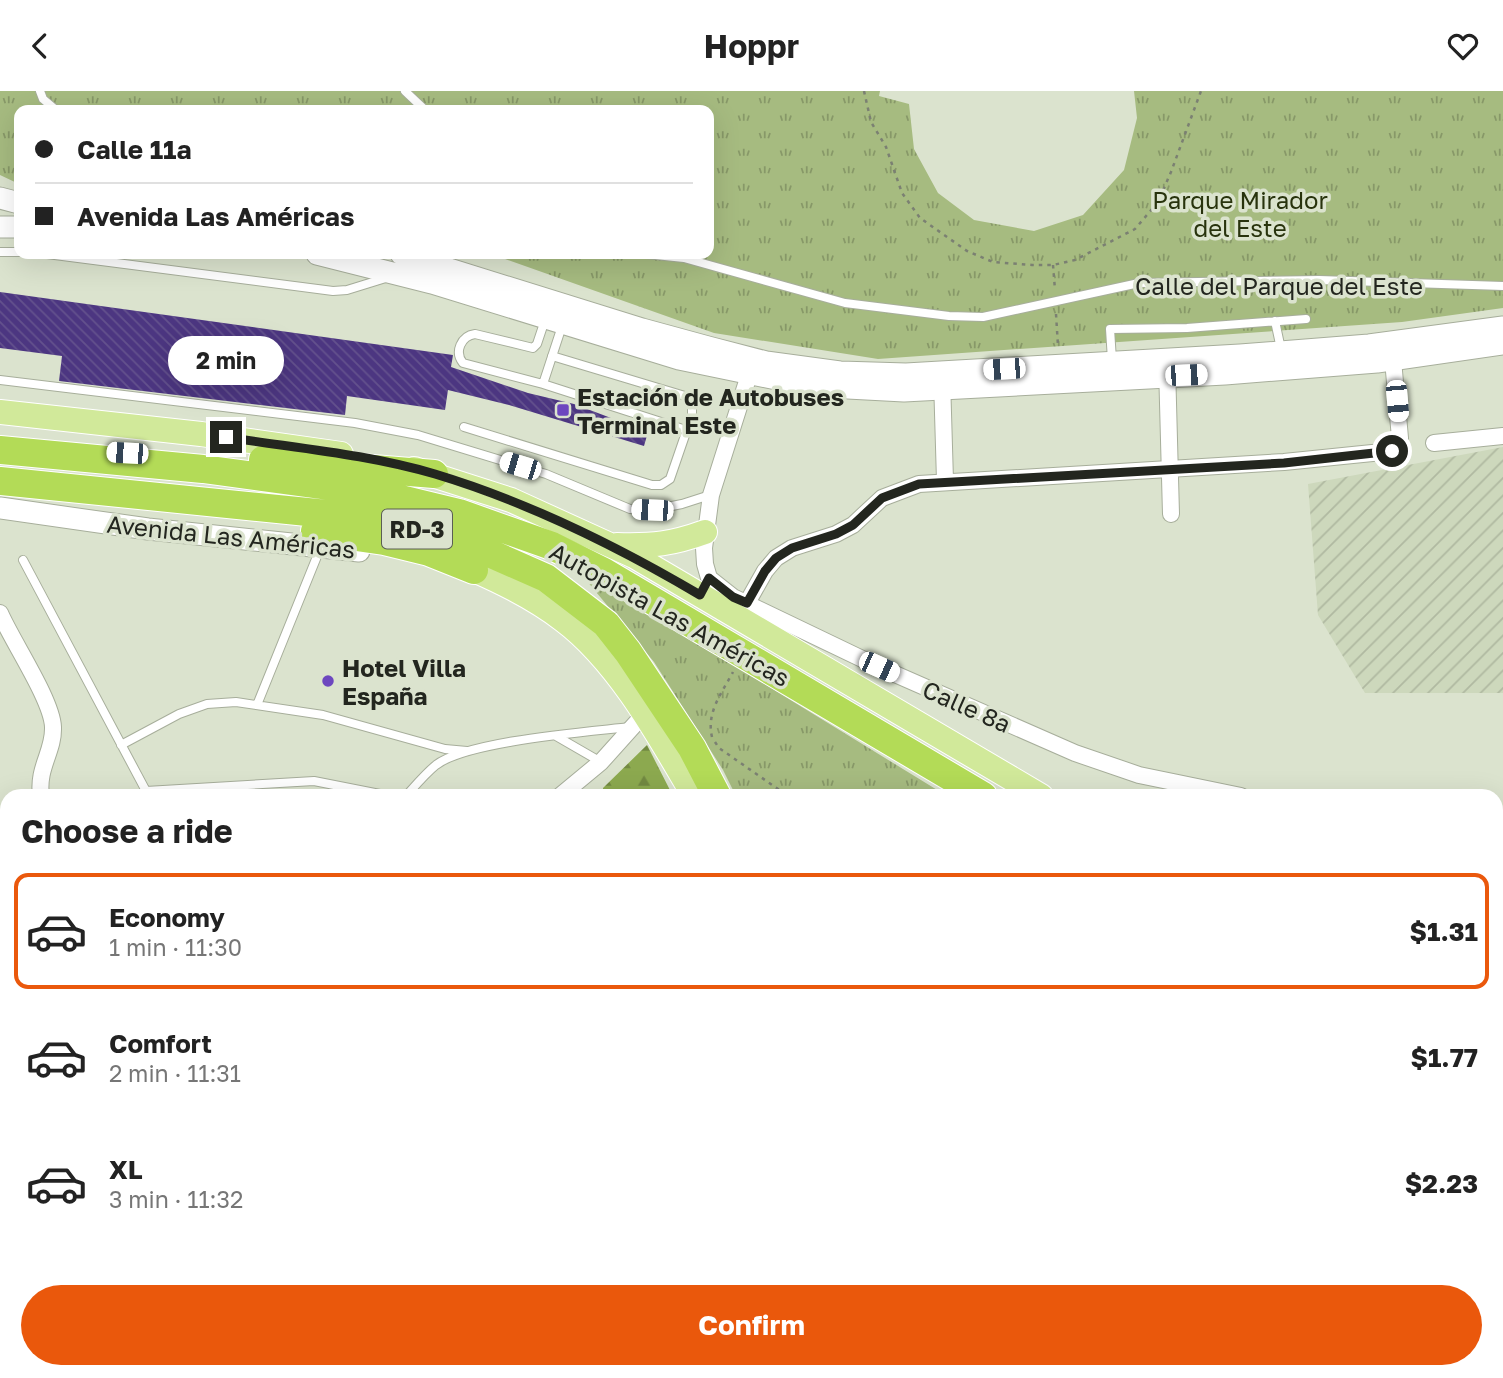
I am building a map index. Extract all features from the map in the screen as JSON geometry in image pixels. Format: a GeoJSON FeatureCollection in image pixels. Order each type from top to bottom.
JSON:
{"type":"FeatureCollection","features":[{"type":"Feature","properties":{"kind":"highway","name":"Autopista Las Américas"},"geometry":{"type":"LineString","coordinates":[[0,450],[203,469],[372,492],[459,513],[563,551],[604,572],[971,789]]}},
{"type":"Feature","properties":{"kind":"highway"},"geometry":{"type":"LineString","coordinates":[[74,456],[101,452],[291,462],[434,474]]}},
{"type":"Feature","properties":{"kind":"highway","name":"Autopista Las Américas"},"geometry":{"type":"LineString","coordinates":[[0,481],[357,517],[453,537],[546,578],[606,624],[628,652],[692,748],[713,789]]}},
{"type":"Feature","properties":{"kind":"highway"},"geometry":{"type":"LineString","coordinates":[[0,492],[137,512],[326,532],[384,541],[429,552],[474,570]]}},
{"type":"Feature","properties":{"kind":"main road"},"geometry":{"type":"LineString","coordinates":[[0,402],[72,419]]}},
{"type":"Feature","properties":{"kind":"main road"},"geometry":{"type":"LineString","coordinates":[[0,412],[201,434],[371,459],[434,474],[511,500],[705,587],[1030,789]]}},
{"type":"Feature","properties":{"kind":"main road"},"geometry":{"type":"LineString","coordinates":[[608,544],[646,546],[674,543],[705,532]]}},
{"type":"Feature","properties":{"kind":"main road","name":"Avenida Las Américas"},"geometry":{"type":"LineString","coordinates":[[474,570],[537,601],[591,644],[637,720],[689,789]]}},
{"type":"Feature","properties":{"kind":"street"},"geometry":{"type":"LineString","coordinates":[[0,198],[12,220]]}},
{"type":"Feature","properties":{"kind":"street"},"geometry":{"type":"LineString","coordinates":[[0,205],[12,220]]}},
{"type":"Feature","properties":{"kind":"street"},"geometry":{"type":"LineString","coordinates":[[358,259],[400,264],[766,362],[840,372],[942,380],[1167,368],[1503,327]]}},
{"type":"Feature","properties":{"kind":"street"},"geometry":{"type":"LineString","coordinates":[[400,264],[554,321],[679,359],[810,386],[904,391],[942,380],[1059,366],[1112,363],[1225,374],[1392,360],[1503,344]]}},
{"type":"Feature","properties":{"kind":"street"},"geometry":{"type":"LineString","coordinates":[[747,603],[765,571],[776,558],[792,548],[836,534],[853,525],[882,498],[919,484],[1284,463],[1392,451],[1397,447],[1400,437],[1392,360]]}},
{"type":"Feature","properties":{"kind":"street"},"geometry":{"type":"LineString","coordinates":[[1167,368],[1171,513]]}},
{"type":"Feature","properties":{"kind":"street"},"geometry":{"type":"LineString","coordinates":[[705,587],[705,532],[711,495],[749,375]]}},
{"type":"Feature","properties":{"kind":"street"},"geometry":{"type":"LineString","coordinates":[[942,380],[946,481]]}},
{"type":"Feature","properties":{"kind":"street"},"geometry":{"type":"LineString","coordinates":[[1434,443],[1503,436]]}},
{"type":"Feature","properties":{"kind":"street","name":"Avenida Las Américas"},"geometry":{"type":"LineString","coordinates":[[0,508],[148,529],[321,546],[426,560],[474,570]]}},
{"type":"Feature","properties":{"kind":"street","name":"Calle 8a"},"geometry":{"type":"LineString","coordinates":[[705,587],[747,603],[879,667],[1075,753],[1139,775],[1207,789]]}},
{"type":"Feature","properties":{"kind":"street"},"geometry":{"type":"LineString","coordinates":[[1,617],[45,702],[53,726],[51,744],[42,765],[41,789]]}},
{"type":"Feature","properties":{"kind":"street"},"geometry":{"type":"LineString","coordinates":[[568,789],[600,762],[637,720]]}},
{"type":"Feature","properties":{"kind":"lane"},"geometry":{"type":"LineString","coordinates":[[40,91],[43,99],[50,105]]}},
{"type":"Feature","properties":{"kind":"lane"},"geometry":{"type":"LineString","coordinates":[[405,91],[420,105]]}},
{"type":"Feature","properties":{"kind":"lane"},"geometry":{"type":"LineString","coordinates":[[86,259],[333,291],[347,290],[400,264]]}},
{"type":"Feature","properties":{"kind":"lane","name":"Calle del Parque del Este"},"geometry":{"type":"LineString","coordinates":[[688,259],[845,303],[949,316],[983,317],[1139,283],[1319,280],[1503,286]]}},
{"type":"Feature","properties":{"kind":"lane"},"geometry":{"type":"LineString","coordinates":[[1112,363],[1111,329],[1187,328],[1306,319]]}},
{"type":"Feature","properties":{"kind":"lane"},"geometry":{"type":"LineString","coordinates":[[543,384],[552,356],[554,321]]}},
{"type":"Feature","properties":{"kind":"lane"},"geometry":{"type":"LineString","coordinates":[[554,321],[533,348],[475,334],[468,335],[462,341],[458,353],[463,363],[543,384],[686,430]]}},
{"type":"Feature","properties":{"kind":"lane"},"geometry":{"type":"LineString","coordinates":[[1275,321],[1282,352]]}},
{"type":"Feature","properties":{"kind":"lane"},"geometry":{"type":"LineString","coordinates":[[464,427],[652,485],[661,485],[670,479],[692,405],[685,396],[552,356]]}},
{"type":"Feature","properties":{"kind":"lane"},"geometry":{"type":"LineString","coordinates":[[0,380],[355,423],[418,435],[546,474],[630,509],[652,510],[711,495]]}},
{"type":"Feature","properties":{"kind":"lane"},"geometry":{"type":"LineString","coordinates":[[257,705],[321,546]]}},
{"type":"Feature","properties":{"kind":"lane"},"geometry":{"type":"LineString","coordinates":[[23,560],[145,789]]}},
{"type":"Feature","properties":{"kind":"lane"},"geometry":{"type":"LineString","coordinates":[[121,745],[179,714],[207,704],[236,702],[323,715],[445,749],[467,751]]}},
{"type":"Feature","properties":{"kind":"lane"},"geometry":{"type":"LineString","coordinates":[[413,789],[437,764],[467,751],[637,720]]}},
{"type":"Feature","properties":{"kind":"lane"},"geometry":{"type":"LineString","coordinates":[[556,736],[600,762]]}},
{"type":"Feature","properties":{"kind":"lane"},"geometry":{"type":"LineString","coordinates":[[180,789],[314,781],[355,789]]}},
{"type":"Feature","properties":{"kind":"path"},"geometry":{"type":"LineString","coordinates":[[864,91],[871,123],[886,147],[902,193],[920,218],[967,251],[993,262],[1053,265],[1075,260],[1135,229],[1158,202],[1201,91]]}},
{"type":"Feature","properties":{"kind":"path"},"geometry":{"type":"LineString","coordinates":[[1053,265],[1059,366]]}},
{"type":"Feature","properties":{"kind":"path"},"geometry":{"type":"LineString","coordinates":[[743,654],[709,721],[713,740],[719,748],[778,789]]}},
{"type":"Feature","properties":{"kind":"shaded area"},"geometry":{"type":"Polygon","coordinates":[[[1503,447],[1503,693],[1365,693],[1318,615],[1308,484],[1503,447]]]}},
{"type":"Feature","properties":{"kind":"green space","name":"Parque Mirador del Este"},"geometry":{"type":"Polygon","coordinates":[[[0,91],[880,91],[879,96],[909,104],[914,149],[938,193],[974,220],[1034,231],[1083,215],[1124,170],[1137,118],[1134,91],[1503,91],[1503,308],[1402,322],[878,359],[714,333],[505,259],[714,259],[714,105],[14,105],[14,182],[0,175],[0,91]]]}},
{"type":"Feature","properties":{"kind":"green space"},"geometry":{"type":"Polygon","coordinates":[[[577,569],[936,789],[732,789],[654,662],[577,569]]]}},
{"type":"Feature","properties":{"kind":"green space"},"geometry":{"type":"Polygon","coordinates":[[[647,745],[669,789],[603,789],[647,745]]]}},
{"type":"Feature","properties":{"kind":"building"},"geometry":{"type":"Polygon","coordinates":[[[0,292],[453,355],[451,367],[528,393],[574,404],[648,432],[644,446],[509,405],[448,390],[445,410],[347,396],[345,415],[59,381],[62,356],[0,348],[0,292]]]}},
{"type":"Feature","properties":{"kind":"place","name":"Estación de Autobuses Terminal Este"},"geometry":{"type":"Point","coordinates":[563,410]}},
{"type":"Feature","properties":{"kind":"place","name":"Hotel Villa España"},"geometry":{"type":"Point","coordinates":[328,681]}},
{"type":"Feature","properties":{"kind":"route"},"geometry":{"type":"LineString","coordinates":[[226,437],[371,459],[434,474],[511,500],[634,556],[700,595],[709,578],[733,597],[747,603],[765,571],[776,558],[792,548],[836,534],[853,525],[882,498],[919,484],[1284,463],[1392,451]]}}]}
